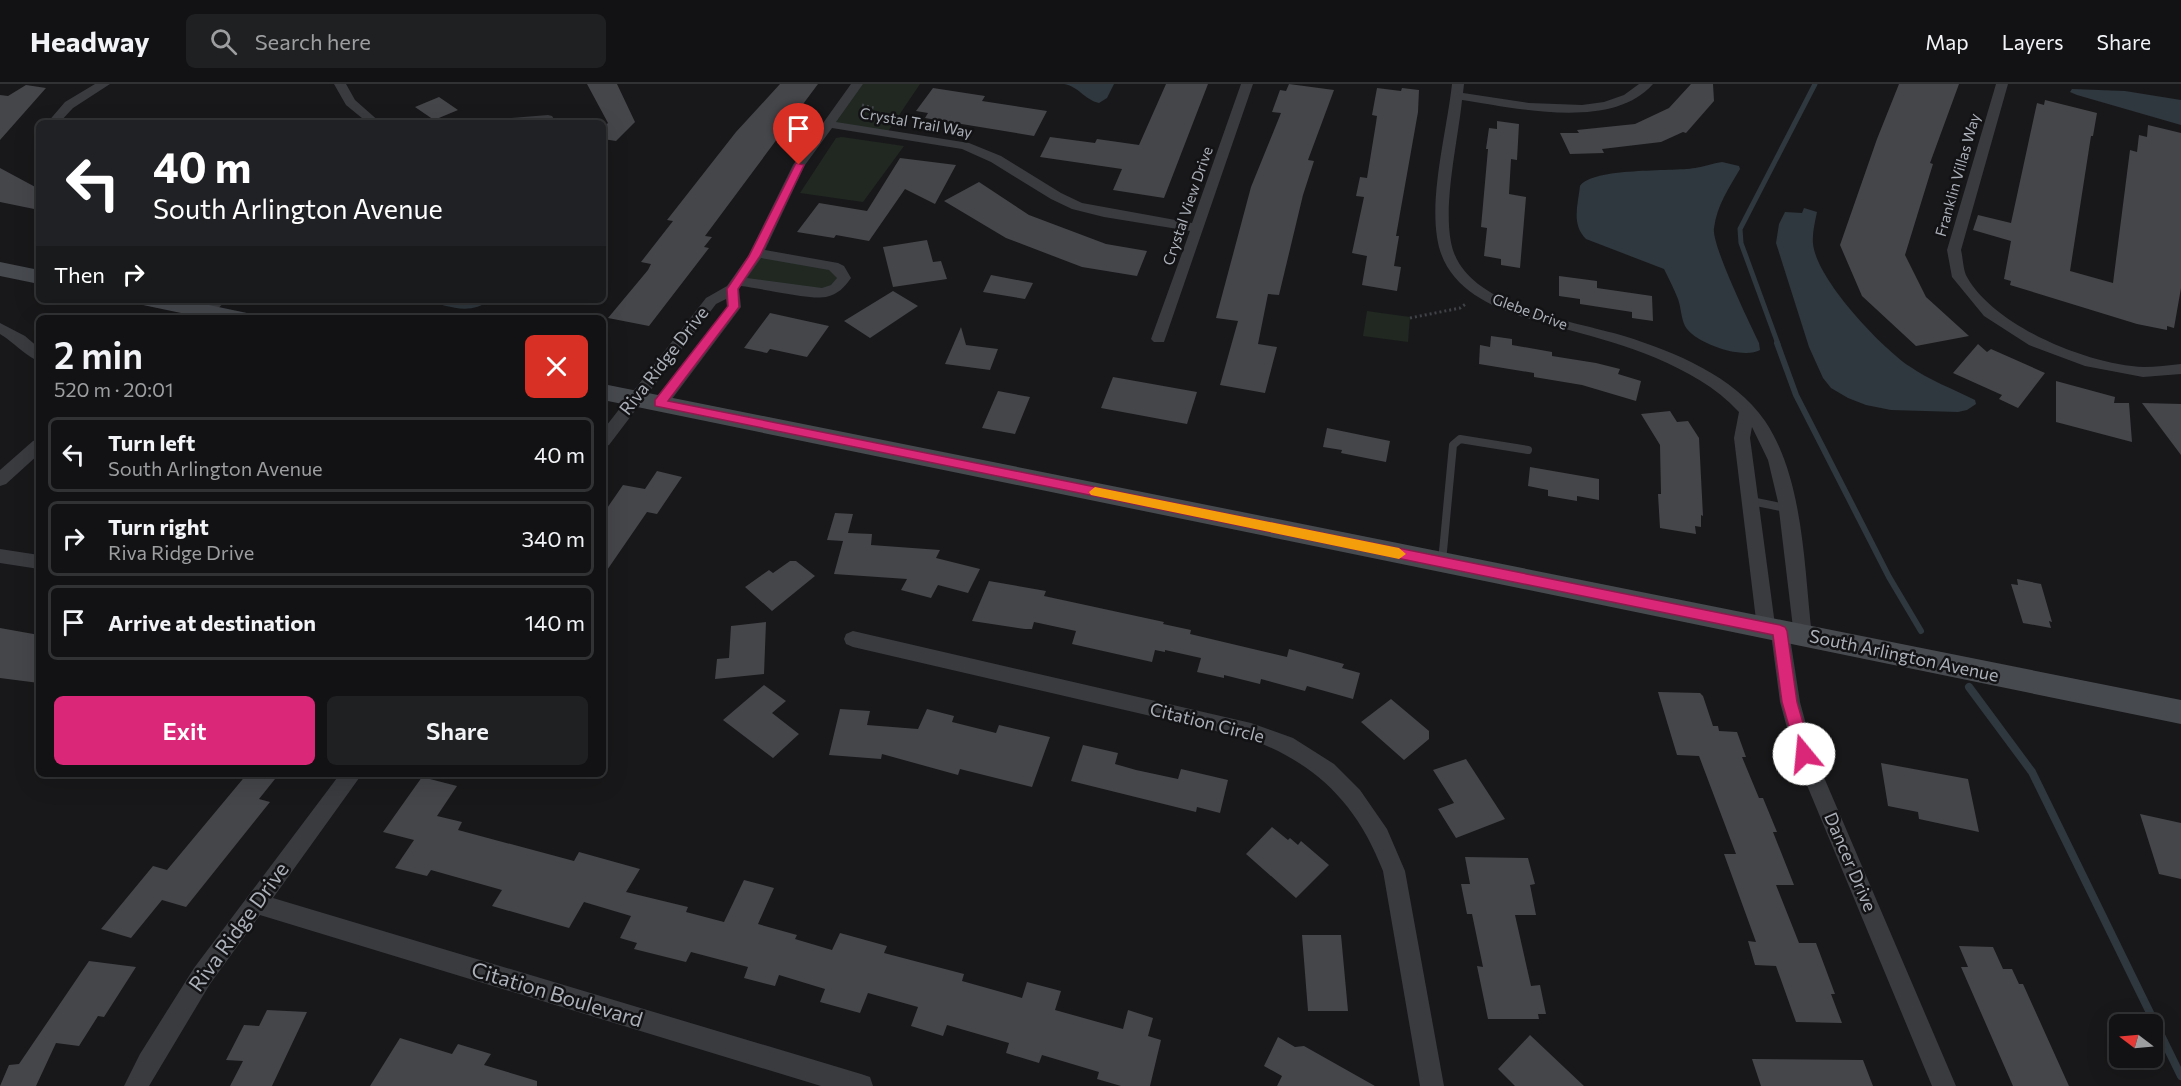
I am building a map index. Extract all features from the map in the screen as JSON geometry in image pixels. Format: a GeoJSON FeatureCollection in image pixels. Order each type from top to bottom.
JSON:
{"type":"FeatureCollection","features":[{"type":"Feature","properties":{"kind":"main road"},"geometry":{"type":"LineString","coordinates":[[0,269],[36,276]]}},
{"type":"Feature","properties":{"kind":"main road"},"geometry":{"type":"LineString","coordinates":[[167,303],[226,315]]}},
{"type":"Feature","properties":{"kind":"main road","name":"South Arlington Avenue"},"geometry":{"type":"LineString","coordinates":[[606,393],[2181,712]]}},
{"type":"Feature","properties":{"kind":"street"},"geometry":{"type":"LineString","coordinates":[[55,120],[61,112],[80,97],[104,84]]}},
{"type":"Feature","properties":{"kind":"street"},"geometry":{"type":"LineString","coordinates":[[340,84],[350,102],[371,120]]}},
{"type":"Feature","properties":{"kind":"street","name":"Riva Ridge Drive"},"geometry":{"type":"LineString","coordinates":[[647,401],[711,301],[735,285],[756,253],[788,184],[857,84]]}},
{"type":"Feature","properties":{"kind":"street","name":"Crystal View Drive"},"geometry":{"type":"LineString","coordinates":[[1159,339],[1247,84]]}},
{"type":"Feature","properties":{"kind":"street"},"geometry":{"type":"LineString","coordinates":[[1457,90],[1539,107],[1571,108],[1617,103],[1631,97],[1647,84]]}},
{"type":"Feature","properties":{"kind":"street","name":"Franklin Villas Way"},"geometry":{"type":"LineString","coordinates":[[2002,84],[1954,250],[1959,277],[1989,313],[2034,342],[2090,362],[2143,372],[2181,369]]}},
{"type":"Feature","properties":{"kind":"street","name":"Glebe Drive"},"geometry":{"type":"LineString","coordinates":[[1457,90],[1441,231],[1444,246],[1462,278],[1479,292],[1503,305],[1661,353],[1708,377],[1747,409],[1768,440],[1776,459],[1786,507],[1783,632]]}},
{"type":"Feature","properties":{"kind":"street"},"geometry":{"type":"LineString","coordinates":[[535,120],[548,119]]}},
{"type":"Feature","properties":{"kind":"street","name":"Crystal Trail Way"},"geometry":{"type":"LineString","coordinates":[[828,124],[965,146],[996,159],[1056,196],[1077,206],[1104,213],[1198,228]]}},
{"type":"Feature","properties":{"kind":"street"},"geometry":{"type":"LineString","coordinates":[[735,285],[823,293],[836,288],[844,278],[839,269],[833,266],[756,253]]}},
{"type":"Feature","properties":{"kind":"street","name":"Riva Ridge Drive"},"geometry":{"type":"LineString","coordinates":[[606,438],[647,401],[734,307],[735,285]]}},
{"type":"Feature","properties":{"kind":"street"},"geometry":{"type":"LineString","coordinates":[[0,328],[20,339],[36,353]]}},
{"type":"Feature","properties":{"kind":"street"},"geometry":{"type":"LineString","coordinates":[[1747,409],[1742,438],[1751,501],[1783,632]]}},
{"type":"Feature","properties":{"kind":"street"},"geometry":{"type":"LineString","coordinates":[[0,480],[36,448]]}},
{"type":"Feature","properties":{"kind":"street"},"geometry":{"type":"LineString","coordinates":[[0,556],[36,562]]}},
{"type":"Feature","properties":{"kind":"street","name":"Dancer Drive"},"geometry":{"type":"LineString","coordinates":[[1783,632],[1790,702],[1804,754],[1944,1086]]}},
{"type":"Feature","properties":{"kind":"street","name":"Citation Circle"},"geometry":{"type":"LineString","coordinates":[[854,639],[1251,731],[1286,744],[1327,770],[1353,796],[1380,836],[1394,871],[1432,1086]]}},
{"type":"Feature","properties":{"kind":"street","name":"Riva Ridge Drive"},"geometry":{"type":"LineString","coordinates":[[136,1086],[148,1062],[202,976],[350,777]]}},
{"type":"Feature","properties":{"kind":"street","name":"Citation Boulevard"},"geometry":{"type":"LineString","coordinates":[[254,903],[861,1086]]}},
{"type":"Feature","properties":{"kind":"lane"},"geometry":{"type":"LineString","coordinates":[[1442,562],[1453,445],[1460,439],[1528,450]]}},
{"type":"Feature","properties":{"kind":"lane"},"geometry":{"type":"LineString","coordinates":[[1751,501],[1786,507]]}},
{"type":"Feature","properties":{"kind":"path"},"geometry":{"type":"LineString","coordinates":[[859,105],[874,108]]}},
{"type":"Feature","properties":{"kind":"path"},"geometry":{"type":"LineString","coordinates":[[1410,318],[1460,308],[1469,302]]}},
{"type":"Feature","properties":{"kind":"shaded area"},"geometry":{"type":"Polygon","coordinates":[[[857,84],[920,84],[887,133],[828,124],[857,84]]]}},
{"type":"Feature","properties":{"kind":"shaded area"},"geometry":{"type":"Polygon","coordinates":[[[1064,84],[1114,84],[1107,98],[1099,103],[1064,84]]]}},
{"type":"Feature","properties":{"kind":"shaded area"},"geometry":{"type":"Polygon","coordinates":[[[2072,89],[2125,91],[2181,100],[2181,125],[2077,95],[2070,92],[2072,89]]]}},
{"type":"Feature","properties":{"kind":"shaded area"},"geometry":{"type":"Polygon","coordinates":[[[836,138],[904,146],[863,202],[800,193],[836,138]]]}},
{"type":"Feature","properties":{"kind":"shaded area"},"geometry":{"type":"Polygon","coordinates":[[[1722,162],[1739,166],[1740,169],[1718,212],[1714,228],[1715,237],[1732,284],[1759,343],[1760,350],[1752,353],[1731,351],[1708,344],[1690,332],[1685,326],[1678,299],[1664,269],[1586,239],[1577,221],[1580,186],[1588,180],[1616,173],[1695,168],[1722,162]]]}},
{"type":"Feature","properties":{"kind":"shaded area"},"geometry":{"type":"Polygon","coordinates":[[[1804,208],[1817,212],[1813,244],[1817,259],[1837,293],[1852,311],[1882,344],[1909,366],[1975,400],[1976,404],[1967,410],[1958,412],[1891,410],[1866,405],[1831,388],[1823,378],[1809,347],[1776,243],[1779,224],[1785,212],[1802,213],[1804,208]]]}},
{"type":"Feature","properties":{"kind":"shaded area"},"geometry":{"type":"Polygon","coordinates":[[[755,256],[825,264],[843,275],[831,290],[738,281],[755,256]]]}},
{"type":"Feature","properties":{"kind":"shaded area"},"geometry":{"type":"Polygon","coordinates":[[[436,303],[485,303],[466,309],[436,303]]]}},
{"type":"Feature","properties":{"kind":"shaded area"},"geometry":{"type":"Polygon","coordinates":[[[1367,311],[1410,317],[1408,342],[1363,336],[1367,311]]]}},
{"type":"Feature","properties":{"kind":"building"},"geometry":{"type":"Polygon","coordinates":[[[587,84],[617,84],[635,122],[616,141],[606,139],[608,123],[587,84]]]}},
{"type":"Feature","properties":{"kind":"building"},"geometry":{"type":"Polygon","coordinates":[[[780,84],[818,84],[705,236],[712,237],[704,247],[709,248],[649,326],[608,318],[648,270],[651,264],[641,262],[673,221],[667,220],[736,132],[780,84]]]}},
{"type":"Feature","properties":{"kind":"building"},"geometry":{"type":"Polygon","coordinates":[[[1166,84],[1208,84],[1164,198],[1113,190],[1122,169],[1040,157],[1050,137],[1095,143],[1097,139],[1139,145],[1166,84]]]}},
{"type":"Feature","properties":{"kind":"building"},"geometry":{"type":"Polygon","coordinates":[[[1289,84],[1334,90],[1308,160],[1314,161],[1303,195],[1279,295],[1268,294],[1258,344],[1277,347],[1265,393],[1220,385],[1238,321],[1216,318],[1251,187],[1281,113],[1272,112],[1280,90],[1286,91],[1289,84]]]}},
{"type":"Feature","properties":{"kind":"building"},"geometry":{"type":"Polygon","coordinates":[[[1691,84],[1713,84],[1714,101],[1686,133],[1683,132],[1661,142],[1602,149],[1604,153],[1570,154],[1560,133],[1579,133],[1577,130],[1635,124],[1669,108],[1691,84]]]}},
{"type":"Feature","properties":{"kind":"building"},"geometry":{"type":"Polygon","coordinates":[[[1899,84],[1959,84],[1930,163],[1933,164],[1905,255],[1926,297],[1969,336],[1916,346],[1862,296],[1840,245],[1899,84]]]}},
{"type":"Feature","properties":{"kind":"building"},"geometry":{"type":"Polygon","coordinates":[[[26,85],[46,88],[0,140],[0,95],[8,96],[26,85]]]}},
{"type":"Feature","properties":{"kind":"building"},"geometry":{"type":"Polygon","coordinates":[[[933,88],[985,96],[982,101],[1047,111],[1034,136],[925,118],[928,113],[916,111],[933,88]]]}},
{"type":"Feature","properties":{"kind":"building"},"geometry":{"type":"Polygon","coordinates":[[[1377,88],[1401,91],[1402,88],[1419,90],[1418,112],[1396,236],[1399,236],[1394,266],[1401,267],[1397,291],[1362,285],[1367,256],[1352,253],[1364,197],[1356,196],[1360,177],[1367,178],[1377,116],[1372,115],[1377,88]]]}},
{"type":"Feature","properties":{"kind":"building"},"geometry":{"type":"Polygon","coordinates":[[[439,97],[458,110],[434,120],[415,107],[439,97]]]}},
{"type":"Feature","properties":{"kind":"building"},"geometry":{"type":"Polygon","coordinates":[[[2045,100],[2097,113],[2093,136],[2091,136],[2070,271],[2113,283],[2130,150],[2137,152],[2139,135],[2147,137],[2148,125],[2181,133],[2181,288],[2174,328],[2167,326],[2167,330],[2137,324],[2010,285],[2011,281],[2004,279],[2011,241],[1973,230],[1978,215],[2011,223],[2037,103],[2044,105],[2045,100]]]}},
{"type":"Feature","properties":{"kind":"building"},"geometry":{"type":"Polygon","coordinates":[[[1497,121],[1519,124],[1517,160],[1511,159],[1509,194],[1526,197],[1520,268],[1501,265],[1501,259],[1484,256],[1487,228],[1481,227],[1488,149],[1486,149],[1489,128],[1497,129],[1497,121]]]}},
{"type":"Feature","properties":{"kind":"building"},"geometry":{"type":"Polygon","coordinates":[[[900,158],[956,165],[935,204],[905,189],[869,241],[836,235],[834,238],[797,232],[819,203],[867,211],[900,158]]]}},
{"type":"Feature","properties":{"kind":"building"},"geometry":{"type":"Polygon","coordinates":[[[0,168],[36,187],[36,209],[0,202],[0,168]]]}},
{"type":"Feature","properties":{"kind":"building"},"geometry":{"type":"Polygon","coordinates":[[[979,182],[1029,215],[1106,244],[1147,251],[1137,276],[1082,267],[1006,238],[944,201],[979,182]]]}},
{"type":"Feature","properties":{"kind":"building"},"geometry":{"type":"Polygon","coordinates":[[[927,240],[933,262],[941,261],[947,279],[893,287],[883,247],[927,240]]]}},
{"type":"Feature","properties":{"kind":"building"},"geometry":{"type":"Polygon","coordinates":[[[991,275],[1033,283],[1025,299],[983,292],[991,275]]]}},
{"type":"Feature","properties":{"kind":"building"},"geometry":{"type":"Polygon","coordinates":[[[1559,276],[1597,281],[1597,288],[1652,296],[1653,321],[1632,318],[1632,312],[1580,304],[1580,299],[1559,296],[1559,276]]]}},
{"type":"Feature","properties":{"kind":"building"},"geometry":{"type":"Polygon","coordinates":[[[893,291],[918,306],[870,338],[844,321],[893,291]]]}},
{"type":"Feature","properties":{"kind":"building"},"geometry":{"type":"Polygon","coordinates":[[[770,313],[829,326],[807,357],[770,349],[767,353],[744,348],[770,313]]]}},
{"type":"Feature","properties":{"kind":"building"},"geometry":{"type":"Polygon","coordinates":[[[961,327],[966,345],[998,349],[990,370],[945,364],[961,327]]]}},
{"type":"Feature","properties":{"kind":"building"},"geometry":{"type":"Polygon","coordinates":[[[1491,336],[1512,339],[1512,345],[1552,352],[1552,356],[1620,369],[1618,374],[1641,381],[1636,401],[1582,385],[1534,377],[1534,373],[1479,364],[1480,345],[1490,347],[1491,336]]]}},
{"type":"Feature","properties":{"kind":"building"},"geometry":{"type":"Polygon","coordinates":[[[1978,344],[1987,352],[1991,349],[2045,373],[2018,408],[1999,399],[2002,395],[1953,373],[1978,344]]]}},
{"type":"Feature","properties":{"kind":"building"},"geometry":{"type":"Polygon","coordinates":[[[1113,377],[1197,392],[1187,424],[1101,408],[1113,377]]]}},
{"type":"Feature","properties":{"kind":"building"},"geometry":{"type":"Polygon","coordinates":[[[2056,381],[2115,397],[2114,403],[2129,403],[2132,442],[2056,422],[2056,381]]]}},
{"type":"Feature","properties":{"kind":"building"},"geometry":{"type":"Polygon","coordinates":[[[998,391],[1030,397],[1015,434],[982,428],[998,391]]]}},
{"type":"Feature","properties":{"kind":"building"},"geometry":{"type":"Polygon","coordinates":[[[2142,403],[2181,404],[2181,455],[2142,403]]]}},
{"type":"Feature","properties":{"kind":"building"},"geometry":{"type":"Polygon","coordinates":[[[1670,411],[1677,422],[1688,421],[1699,438],[1703,516],[1701,515],[1701,527],[1695,526],[1696,534],[1660,528],[1658,494],[1661,494],[1660,445],[1641,414],[1670,411]]]}},
{"type":"Feature","properties":{"kind":"building"},"geometry":{"type":"Polygon","coordinates":[[[1327,428],[1390,441],[1386,462],[1323,447],[1327,428]]]}},
{"type":"Feature","properties":{"kind":"building"},"geometry":{"type":"Polygon","coordinates":[[[1530,467],[1599,479],[1599,500],[1577,496],[1577,501],[1548,496],[1548,490],[1528,486],[1530,467]]]}},
{"type":"Feature","properties":{"kind":"building"},"geometry":{"type":"Polygon","coordinates":[[[657,471],[682,477],[657,514],[647,512],[606,572],[606,510],[623,485],[645,489],[657,471]]]}},
{"type":"Feature","properties":{"kind":"building"},"geometry":{"type":"Polygon","coordinates":[[[835,513],[853,514],[848,533],[872,534],[871,545],[940,550],[936,558],[980,569],[968,593],[938,585],[931,598],[901,590],[907,579],[834,574],[843,541],[827,540],[835,513]]]}},
{"type":"Feature","properties":{"kind":"building"},"geometry":{"type":"Polygon","coordinates":[[[790,561],[796,561],[815,576],[772,611],[745,587],[769,570],[773,573],[790,561]]]}},
{"type":"Feature","properties":{"kind":"building"},"geometry":{"type":"Polygon","coordinates":[[[2017,579],[2041,584],[2052,622],[2049,621],[2051,628],[2023,623],[2011,584],[2018,585],[2017,579]]]}},
{"type":"Feature","properties":{"kind":"building"},"geometry":{"type":"Polygon","coordinates":[[[989,581],[1046,591],[1044,596],[1164,622],[1163,624],[1191,630],[1190,634],[1287,657],[1289,649],[1344,664],[1342,668],[1360,673],[1353,699],[1307,686],[1305,691],[1261,679],[1260,684],[1224,675],[1224,678],[1197,672],[1201,658],[1165,650],[1165,652],[1155,650],[1152,662],[1072,644],[1076,631],[1034,622],[1032,629],[1025,629],[972,621],[989,581]]]}},
{"type":"Feature","properties":{"kind":"building"},"geometry":{"type":"Polygon","coordinates":[[[766,622],[764,674],[715,679],[717,659],[729,658],[731,626],[766,622]]]}},
{"type":"Feature","properties":{"kind":"building"},"geometry":{"type":"Polygon","coordinates":[[[0,628],[36,634],[36,683],[0,678],[0,628]]]}},
{"type":"Feature","properties":{"kind":"building"},"geometry":{"type":"Polygon","coordinates":[[[764,685],[786,701],[772,713],[799,734],[773,758],[723,720],[764,685]]]}},
{"type":"Feature","properties":{"kind":"building"},"geometry":{"type":"Polygon","coordinates":[[[1658,692],[1700,693],[1713,726],[1718,726],[1719,731],[1737,732],[1746,757],[1742,757],[1759,798],[1763,798],[1777,832],[1773,832],[1794,885],[1776,885],[1799,943],[1816,943],[1835,994],[1831,994],[1842,1023],[1796,1022],[1776,966],[1755,965],[1748,941],[1756,942],[1724,854],[1736,854],[1699,756],[1677,755],[1658,692]]]}},
{"type":"Feature","properties":{"kind":"building"},"geometry":{"type":"Polygon","coordinates":[[[1391,699],[1429,731],[1429,739],[1404,760],[1361,722],[1391,699]]]}},
{"type":"Feature","properties":{"kind":"building"},"geometry":{"type":"Polygon","coordinates":[[[840,709],[870,711],[867,725],[918,729],[927,709],[954,716],[952,722],[996,733],[999,725],[1050,737],[1032,787],[960,769],[958,775],[882,754],[881,759],[829,755],[840,709]]]}},
{"type":"Feature","properties":{"kind":"building"},"geometry":{"type":"Polygon","coordinates":[[[1083,745],[1118,753],[1115,764],[1136,770],[1178,779],[1181,769],[1228,780],[1220,813],[1197,807],[1196,812],[1071,781],[1083,745]]]}},
{"type":"Feature","properties":{"kind":"building"},"geometry":{"type":"Polygon","coordinates":[[[1466,759],[1505,819],[1456,838],[1438,809],[1454,803],[1433,770],[1466,759]]]}},
{"type":"Feature","properties":{"kind":"building"},"geometry":{"type":"Polygon","coordinates":[[[1881,763],[1968,779],[1979,832],[1919,819],[1918,812],[1888,806],[1881,763]]]}},
{"type":"Feature","properties":{"kind":"building"},"geometry":{"type":"Polygon","coordinates":[[[244,777],[277,777],[259,799],[270,802],[186,907],[162,900],[131,938],[101,929],[153,866],[167,870],[244,777]]]}},
{"type":"Feature","properties":{"kind":"building"},"geometry":{"type":"Polygon","coordinates":[[[422,777],[457,786],[437,816],[462,822],[458,830],[574,861],[579,852],[640,869],[626,892],[688,907],[686,912],[724,922],[744,880],[774,888],[758,924],[797,935],[795,939],[832,950],[840,933],[887,946],[884,953],[964,974],[962,981],[1022,998],[1027,982],[1061,991],[1055,1010],[1123,1029],[1128,1010],[1153,1018],[1148,1036],[1161,1040],[1150,1086],[1121,1086],[1097,1079],[1099,1072],[1042,1055],[1039,1063],[1006,1053],[1009,1043],[947,1025],[943,1036],[911,1026],[918,1007],[868,993],[860,1013],[820,1002],[825,989],[779,975],[775,986],[744,978],[748,967],[691,952],[686,962],[634,949],[637,943],[620,938],[631,916],[584,902],[569,928],[492,906],[502,890],[431,870],[427,876],[395,868],[414,840],[383,832],[422,777]]]}},
{"type":"Feature","properties":{"kind":"building"},"geometry":{"type":"Polygon","coordinates":[[[2140,814],[2181,823],[2181,879],[2159,874],[2140,814]]]}},
{"type":"Feature","properties":{"kind":"building"},"geometry":{"type":"Polygon","coordinates":[[[1272,827],[1298,845],[1301,841],[1329,865],[1296,898],[1246,854],[1272,827]]]}},
{"type":"Feature","properties":{"kind":"building"},"geometry":{"type":"Polygon","coordinates":[[[1465,857],[1528,858],[1535,884],[1530,885],[1536,915],[1515,915],[1531,986],[1540,985],[1546,1014],[1538,1014],[1539,1019],[1488,1019],[1477,966],[1483,967],[1472,914],[1467,914],[1461,884],[1470,884],[1465,857]]]}},
{"type":"Feature","properties":{"kind":"building"},"geometry":{"type":"Polygon","coordinates":[[[1302,935],[1341,935],[1348,1011],[1308,1011],[1302,935]]]}},
{"type":"Feature","properties":{"kind":"building"},"geometry":{"type":"Polygon","coordinates":[[[1959,946],[1993,947],[2003,969],[2012,969],[2019,984],[2023,984],[2069,1086],[2013,1086],[1961,967],[1968,967],[1959,946]]]}},
{"type":"Feature","properties":{"kind":"building"},"geometry":{"type":"Polygon","coordinates":[[[89,961],[136,967],[104,1017],[98,1016],[79,1046],[56,1043],[36,1086],[0,1086],[9,1065],[19,1064],[89,961]]]}},
{"type":"Feature","properties":{"kind":"building"},"geometry":{"type":"Polygon","coordinates":[[[267,1010],[307,1012],[272,1086],[230,1086],[243,1061],[226,1060],[244,1025],[259,1026],[267,1010]]]}},
{"type":"Feature","properties":{"kind":"building"},"geometry":{"type":"Polygon","coordinates":[[[1530,1035],[1584,1086],[1515,1086],[1498,1069],[1530,1035]]]}},
{"type":"Feature","properties":{"kind":"building"},"geometry":{"type":"Polygon","coordinates":[[[1278,1037],[1295,1047],[1304,1046],[1375,1086],[1277,1086],[1282,1076],[1264,1066],[1278,1037]]]}},
{"type":"Feature","properties":{"kind":"building"},"geometry":{"type":"Polygon","coordinates":[[[400,1038],[452,1054],[458,1044],[491,1054],[484,1065],[537,1081],[537,1086],[370,1086],[400,1038]]]}},
{"type":"Feature","properties":{"kind":"building"},"geometry":{"type":"Polygon","coordinates":[[[1752,1059],[1863,1060],[1873,1086],[1761,1086],[1752,1059]]]}},
{"type":"Feature","properties":{"kind":"waterway"},"geometry":{"type":"LineString","coordinates":[[1778,344],[1741,243],[1740,229],[1815,84]]}},
{"type":"Feature","properties":{"kind":"waterway"},"geometry":{"type":"LineString","coordinates":[[1777,343],[1796,395],[1889,577],[1921,631]]}},
{"type":"Feature","properties":{"kind":"waterway"},"geometry":{"type":"LineString","coordinates":[[1969,687],[2032,772],[2181,1076]]}},
{"type":"Feature","properties":{"kind":"slow traffic"},"geometry":{"type":"LineString","coordinates":[[1095,492],[1399,554]]}},
{"type":"Feature","properties":{"kind":"route"},"geometry":{"type":"LineString","coordinates":[[799,165],[755,256],[732,289],[734,307],[660,403],[1780,631],[1790,702],[1804,754]]}}]}
